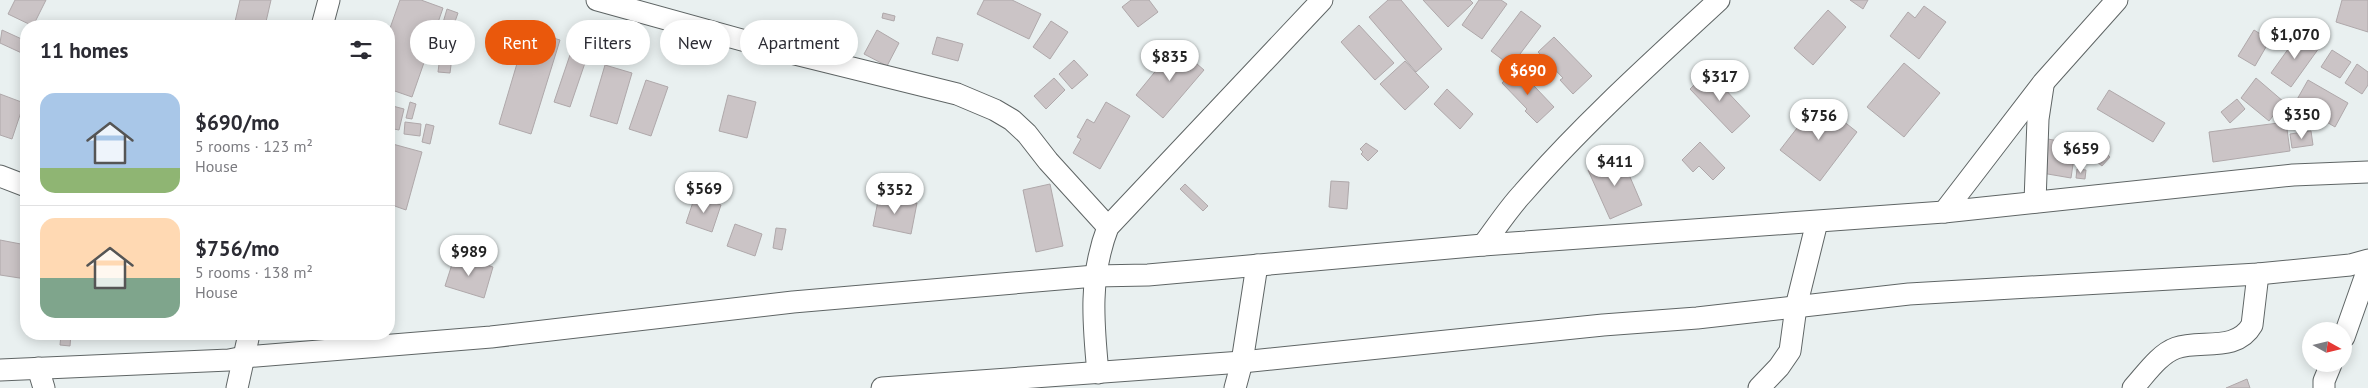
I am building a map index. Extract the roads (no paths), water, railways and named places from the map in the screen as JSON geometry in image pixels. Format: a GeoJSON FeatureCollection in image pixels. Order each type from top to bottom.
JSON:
{"type":"FeatureCollection","features":[{"type":"Feature","properties":{"kind":"street"},"geometry":{"type":"LineString","coordinates":[[324,20],[329,0]]}},
{"type":"Feature","properties":{"kind":"street"},"geometry":{"type":"LineString","coordinates":[[597,0],[771,48],[957,94],[996,110],[1012,120],[1027,134],[1048,161],[1108,227]]}},
{"type":"Feature","properties":{"kind":"street"},"geometry":{"type":"LineString","coordinates":[[1098,373],[1092,319],[1096,276],[1102,245],[1108,227],[1322,0]]}},
{"type":"Feature","properties":{"kind":"street"},"geometry":{"type":"LineString","coordinates":[[1483,245],[1522,194],[1573,141],[1648,65],[1719,0]]}},
{"type":"Feature","properties":{"kind":"street"},"geometry":{"type":"LineString","coordinates":[[1944,212],[2043,83],[2117,0]]}},
{"type":"Feature","properties":{"kind":"street"},"geometry":{"type":"LineString","coordinates":[[2034,202],[2038,119],[2043,83]]}},
{"type":"Feature","properties":{"kind":"street"},"geometry":{"type":"LineString","coordinates":[[0,370],[41,378],[244,357],[491,337],[793,302],[1096,276],[1148,275],[1483,245],[1944,212],[2293,175],[2368,172]]}},
{"type":"Feature","properties":{"kind":"street"},"geometry":{"type":"LineString","coordinates":[[0,176],[20,184]]}},
{"type":"Feature","properties":{"kind":"street"},"geometry":{"type":"LineString","coordinates":[[1759,388],[1779,367],[1790,351],[1796,307],[1817,222]]}},
{"type":"Feature","properties":{"kind":"street"},"geometry":{"type":"LineString","coordinates":[[882,388],[1242,362],[1909,294],[2258,274],[2350,265],[2368,260]]}},
{"type":"Feature","properties":{"kind":"street"},"geometry":{"type":"LineString","coordinates":[[1234,388],[1242,362],[1257,265]]}},
{"type":"Feature","properties":{"kind":"street"},"geometry":{"type":"LineString","coordinates":[[2349,322],[2368,269]]}},
{"type":"Feature","properties":{"kind":"street"},"geometry":{"type":"LineString","coordinates":[[2133,388],[2154,364],[2175,348],[2223,344],[2249,331],[2252,325],[2258,274]]}},
{"type":"Feature","properties":{"kind":"street"},"geometry":{"type":"LineString","coordinates":[[237,388],[248,340]]}},
{"type":"Feature","properties":{"kind":"street"},"geometry":{"type":"LineString","coordinates":[[2324,388],[2324,381],[2328,372]]}}]}
